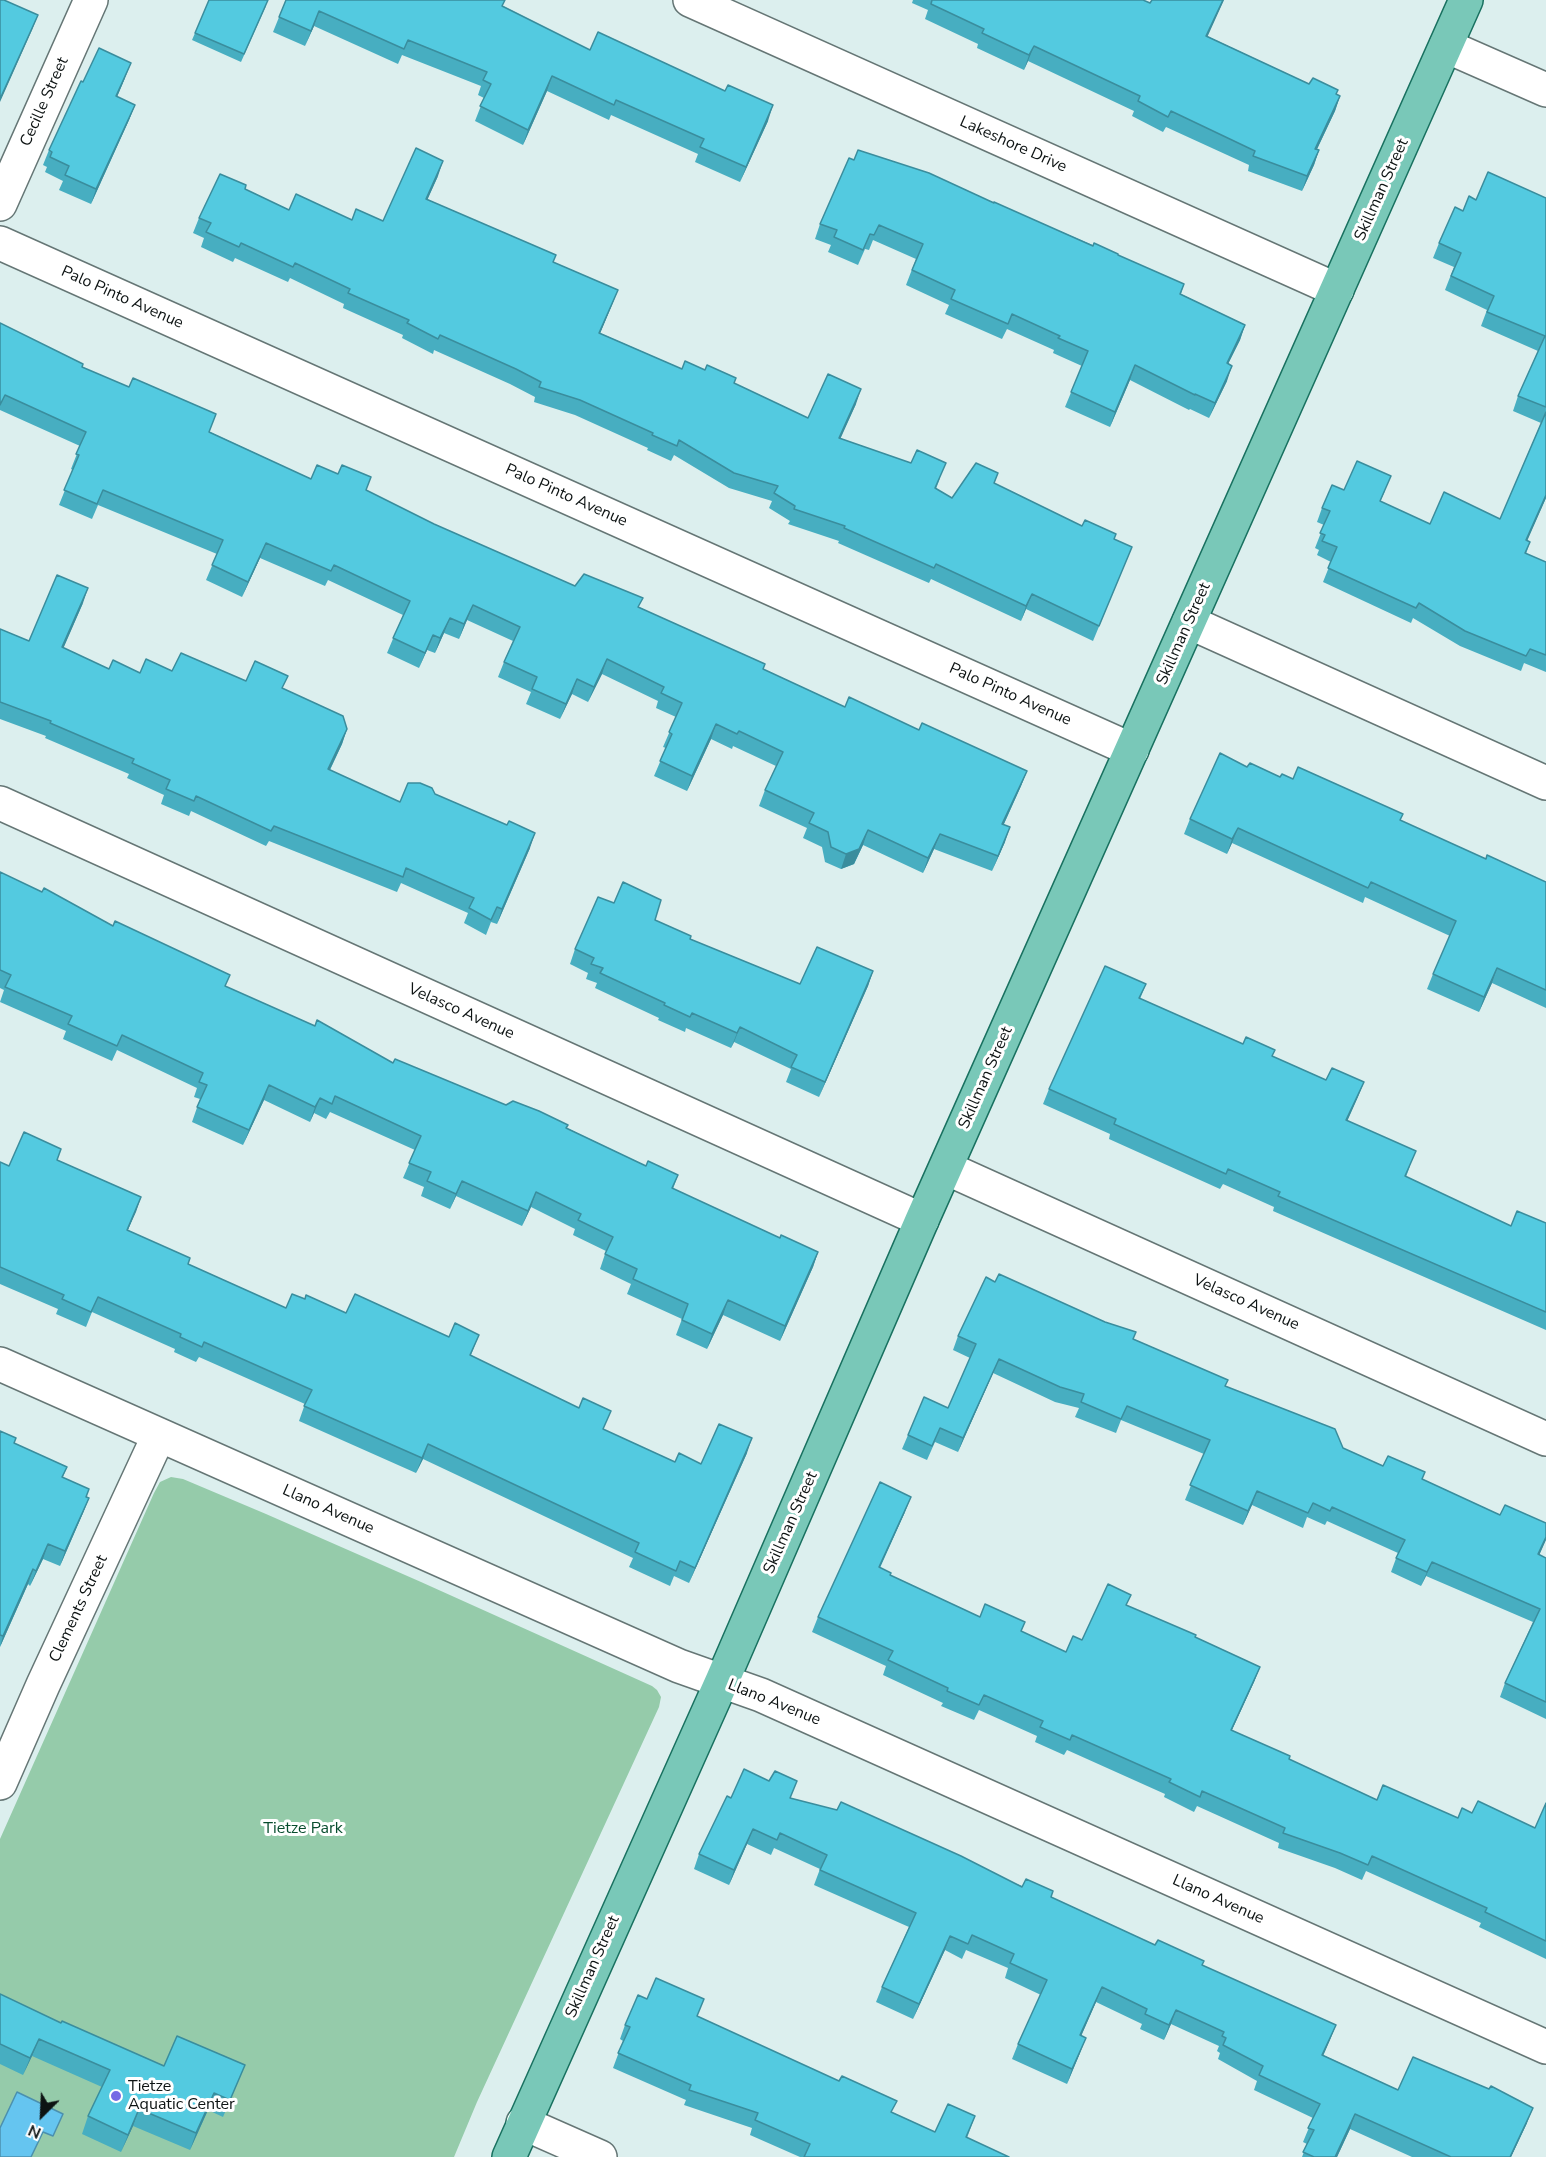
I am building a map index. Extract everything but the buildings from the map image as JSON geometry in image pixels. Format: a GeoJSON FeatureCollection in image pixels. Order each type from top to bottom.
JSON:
{"type":"FeatureCollection","features":[{"type":"Feature","properties":{"kind":"main road","name":"Skillman Street"},"geometry":{"type":"LineString","coordinates":[[509,2157],[722,1682],[945,1168],[1466,0]]}},
{"type":"Feature","properties":{"kind":"street","name":"Cecille Street"},"geometry":{"type":"LineString","coordinates":[[0,204],[91,0]]}},
{"type":"Feature","properties":{"kind":"street","name":"Lakeshore Drive"},"geometry":{"type":"LineString","coordinates":[[690,0],[1337,290]]}},
{"type":"Feature","properties":{"kind":"street"},"geometry":{"type":"LineString","coordinates":[[1446,46],[1546,90]]}},
{"type":"Feature","properties":{"kind":"street","name":"Palo Pinto Avenue"},"geometry":{"type":"LineString","coordinates":[[0,243],[1132,750]]}},
{"type":"Feature","properties":{"kind":"street"},"geometry":{"type":"LineString","coordinates":[[1189,622],[1546,783]]}},
{"type":"Feature","properties":{"kind":"street","name":"Velasco Avenue"},"geometry":{"type":"LineString","coordinates":[[0,803],[922,1220]]}},
{"type":"Feature","properties":{"kind":"street","name":"Velasco Avenue"},"geometry":{"type":"LineString","coordinates":[[945,1168],[1546,1439]]}},
{"type":"Feature","properties":{"kind":"street","name":"Llano Avenue"},"geometry":{"type":"LineString","coordinates":[[0,1364],[679,1666],[772,1700],[1546,2047]]}},
{"type":"Feature","properties":{"kind":"street","name":"Clements Street"},"geometry":{"type":"LineString","coordinates":[[0,1783],[159,1435]]}},
{"type":"Feature","properties":{"kind":"street"},"geometry":{"type":"LineString","coordinates":[[523,2123],[600,2157]]}},
{"type":"Feature","properties":{"kind":"green space","name":"Tietze Park"},"geometry":{"type":"Polygon","coordinates":[[[171,1477],[183,1479],[421,1582],[652,1686],[661,1697],[659,1707],[477,2102],[454,2157],[0,2157],[0,1839],[154,1493],[160,1482],[171,1477]]]}},
{"type":"Feature","properties":{"kind":"water"},"geometry":{"type":"Polygon","coordinates":[[[17,2092],[63,2114],[53,2136],[43,2132],[31,2157],[0,2157],[0,2128],[17,2092]]]}},
{"type":"Feature","properties":{"kind":"place","name":"Tietze Aquatic Center"},"geometry":{"type":"Point","coordinates":[116,2096]}}]}
